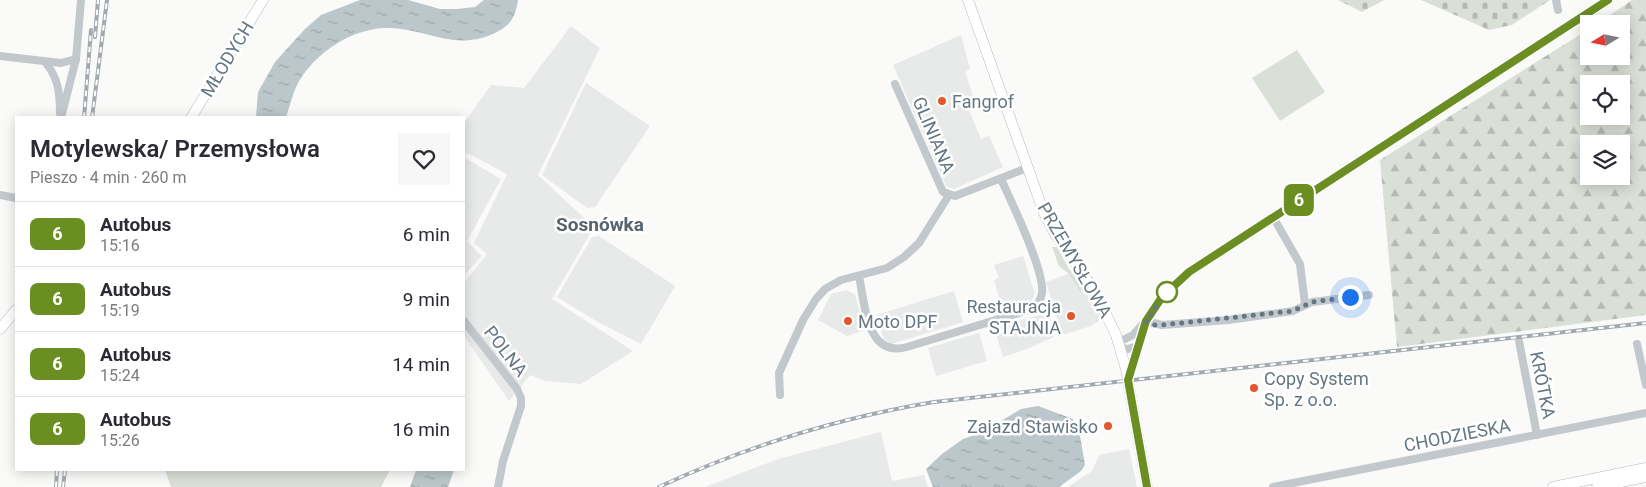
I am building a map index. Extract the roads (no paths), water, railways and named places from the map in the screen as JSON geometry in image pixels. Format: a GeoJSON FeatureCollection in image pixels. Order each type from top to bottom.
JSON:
{"type":"FeatureCollection","features":[{"type":"Feature","properties":{"kind":"street"},"geometry":{"type":"LineString","coordinates":[[62,116],[76,59],[81,0]]}},
{"type":"Feature","properties":{"kind":"street","name":"MŁODYCH"},"geometry":{"type":"LineString","coordinates":[[192,116],[263,0]]}},
{"type":"Feature","properties":{"kind":"street","name":"PRZEMYSŁOWA"},"geometry":{"type":"LineString","coordinates":[[968,0],[1049,222],[1101,301],[1120,345],[1147,487]]}},
{"type":"Feature","properties":{"kind":"street"},"geometry":{"type":"LineString","coordinates":[[1556,0],[1558,10]]}},
{"type":"Feature","properties":{"kind":"street"},"geometry":{"type":"LineString","coordinates":[[1137,346],[1128,349],[1120,345],[1146,321],[1162,297],[1184,275],[1608,0]]}},
{"type":"Feature","properties":{"kind":"street"},"geometry":{"type":"LineString","coordinates":[[0,56],[66,63],[76,59]]}},
{"type":"Feature","properties":{"kind":"street"},"geometry":{"type":"LineString","coordinates":[[45,62],[51,69],[58,84],[61,116]]}},
{"type":"Feature","properties":{"kind":"street","name":"GLINIANA"},"geometry":{"type":"LineString","coordinates":[[895,84],[940,188],[949,195],[954,196],[1028,168]]}},
{"type":"Feature","properties":{"kind":"street"},"geometry":{"type":"LineString","coordinates":[[859,276],[874,338],[883,346],[892,349],[907,347],[1032,309],[1040,300],[1042,285],[1031,251],[1001,178]]}},
{"type":"Feature","properties":{"kind":"street"},"geometry":{"type":"LineString","coordinates":[[0,195],[15,198]]}},
{"type":"Feature","properties":{"kind":"street","name":"GLINIANA"},"geometry":{"type":"LineString","coordinates":[[780,395],[778,373],[810,307],[826,290],[841,280],[887,268],[904,258],[919,243],[949,195]]}},
{"type":"Feature","properties":{"kind":"street"},"geometry":{"type":"LineString","coordinates":[[1273,217],[1300,264],[1305,304]]}},
{"type":"Feature","properties":{"kind":"street"},"geometry":{"type":"LineString","coordinates":[[1146,321],[1154,325],[1162,325],[1219,320],[1293,311],[1305,304],[1369,295]]}},
{"type":"Feature","properties":{"kind":"street"},"geometry":{"type":"LineString","coordinates":[[0,329],[15,311]]}},
{"type":"Feature","properties":{"kind":"street"},"geometry":{"type":"LineString","coordinates":[[1128,380],[1146,321]]}},
{"type":"Feature","properties":{"kind":"street","name":"POLNA"},"geometry":{"type":"LineString","coordinates":[[465,322],[517,389],[521,398],[521,406],[502,461],[498,487]]}},
{"type":"Feature","properties":{"kind":"street","name":"KRÓTKA"},"geometry":{"type":"LineString","coordinates":[[1519,342],[1537,434]]}},
{"type":"Feature","properties":{"kind":"street"},"geometry":{"type":"LineString","coordinates":[[1637,344],[1646,385]]}},
{"type":"Feature","properties":{"kind":"street","name":"CHODZIESKA"},"geometry":{"type":"LineString","coordinates":[[1273,487],[1646,413]]}},
{"type":"Feature","properties":{"kind":"street"},"geometry":{"type":"LineString","coordinates":[[1553,487],[1646,468]]}},
{"type":"Feature","properties":{"kind":"street"},"geometry":{"type":"LineString","coordinates":[[1596,487],[1646,477]]}},
{"type":"Feature","properties":{"kind":"water"},"geometry":{"type":"Polygon","coordinates":[[[360,0],[408,0],[440,9],[457,9],[475,7],[484,0],[518,0],[513,17],[508,25],[493,34],[478,39],[451,39],[398,28],[371,30],[347,38],[325,52],[306,70],[293,94],[286,116],[256,116],[258,92],[275,62],[305,29],[321,15],[360,0]]]}},
{"type":"Feature","properties":{"kind":"water"},"geometry":{"type":"Polygon","coordinates":[[[1038,406],[1073,419],[1080,436],[1085,465],[1081,471],[1059,487],[933,487],[926,469],[942,454],[963,439],[983,432],[1021,409],[1038,406]]]}},
{"type":"Feature","properties":{"kind":"water"},"geometry":{"type":"Polygon","coordinates":[[[416,471],[454,471],[448,487],[410,487],[416,471]]]}},
{"type":"Feature","properties":{"kind":"railway"},"geometry":{"type":"LineString","coordinates":[[95,37],[98,0]]}},
{"type":"Feature","properties":{"kind":"railway"},"geometry":{"type":"LineString","coordinates":[[92,116],[107,0]]}},
{"type":"Feature","properties":{"kind":"railway"},"geometry":{"type":"LineString","coordinates":[[84,116],[91,30]]}},
{"type":"Feature","properties":{"kind":"railway"},"geometry":{"type":"LineString","coordinates":[[659,487],[759,446],[794,435],[863,416],[934,402],[1646,323]]}},
{"type":"Feature","properties":{"kind":"railway"},"geometry":{"type":"LineString","coordinates":[[56,487],[57,471]]}},
{"type":"Feature","properties":{"kind":"railway"},"geometry":{"type":"LineString","coordinates":[[63,487],[65,471]]}},
{"type":"Feature","properties":{"kind":"place","name":"Fangrof"},"geometry":{"type":"Point","coordinates":[942,101]}},
{"type":"Feature","properties":{"kind":"place","name":"Restauracja STAJNIA"},"geometry":{"type":"Point","coordinates":[1071,316]}},
{"type":"Feature","properties":{"kind":"place","name":"Moto DPF"},"geometry":{"type":"Point","coordinates":[848,321]}},
{"type":"Feature","properties":{"kind":"place","name":"Copy System Sp. z o.o."},"geometry":{"type":"Point","coordinates":[1254,388]}},
{"type":"Feature","properties":{"kind":"place","name":"Zajazd Stawisko"},"geometry":{"type":"Point","coordinates":[1108,426]}},
{"type":"Feature","properties":{"kind":"district","name":"Sosnówka"},"geometry":{"type":"Point","coordinates":[600,224]}}]}
